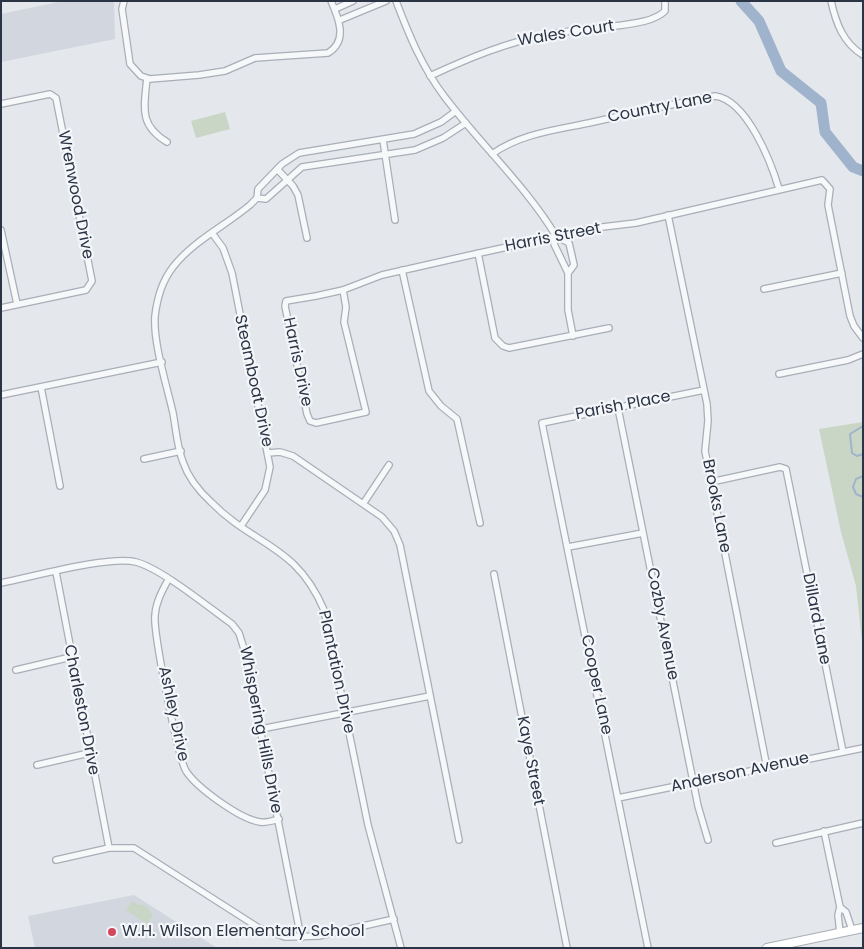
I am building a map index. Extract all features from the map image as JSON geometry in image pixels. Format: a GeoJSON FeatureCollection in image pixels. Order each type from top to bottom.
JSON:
{"type":"FeatureCollection","features":[{"type":"Feature","properties":{"kind":"street"},"geometry":{"type":"LineString","coordinates":[[124,1],[122,8],[130,64],[144,77],[199,75],[225,70],[262,57],[328,52],[336,48],[340,37],[340,20],[332,1]]}},
{"type":"Feature","properties":{"kind":"street"},"geometry":{"type":"LineString","coordinates":[[335,9],[353,1]]}},
{"type":"Feature","properties":{"kind":"street"},"geometry":{"type":"LineString","coordinates":[[340,20],[386,1]]}},
{"type":"Feature","properties":{"kind":"street"},"geometry":{"type":"LineString","coordinates":[[396,1],[420,60],[430,76],[456,111],[540,212],[556,236],[569,243],[574,265],[568,273]]}},
{"type":"Feature","properties":{"kind":"street","name":"Wales Court"},"geometry":{"type":"LineString","coordinates":[[430,76],[474,55],[521,41],[551,34],[624,25],[660,16],[666,11],[665,1]]}},
{"type":"Feature","properties":{"kind":"street"},"geometry":{"type":"LineString","coordinates":[[831,1],[836,21],[845,39],[863,55]]}},
{"type":"Feature","properties":{"kind":"street"},"geometry":{"type":"LineString","coordinates":[[144,77],[146,123],[154,134],[166,142]]}},
{"type":"Feature","properties":{"kind":"street","name":"Wrenwood Drive"},"geometry":{"type":"LineString","coordinates":[[1,104],[50,94],[56,98],[92,280],[86,290],[17,304]]}},
{"type":"Feature","properties":{"kind":"street","name":"Country Lane"},"geometry":{"type":"LineString","coordinates":[[492,154],[503,146],[526,137],[716,96],[730,101],[763,145],[779,189]]}},
{"type":"Feature","properties":{"kind":"street","name":"Plantation Drive"},"geometry":{"type":"LineString","coordinates":[[257,198],[258,189],[277,169],[300,153],[421,132],[456,111]]}},
{"type":"Feature","properties":{"kind":"street","name":"Plantation Drive"},"geometry":{"type":"LineString","coordinates":[[402,948],[368,825],[326,618],[315,589],[294,563],[222,512],[200,490],[183,461],[162,362],[155,318],[160,290],[173,267],[184,255],[257,198],[266,199],[302,167],[415,150],[428,145],[466,122]]}},
{"type":"Feature","properties":{"kind":"street"},"geometry":{"type":"LineString","coordinates":[[382,140],[395,220]]}},
{"type":"Feature","properties":{"kind":"street"},"geometry":{"type":"LineString","coordinates":[[277,169],[298,195],[307,238]]}},
{"type":"Feature","properties":{"kind":"street","name":"Harris Street"},"geometry":{"type":"LineString","coordinates":[[286,301],[343,290],[382,274],[556,236],[636,223],[822,180],[830,189],[828,205],[842,274]]}},
{"type":"Feature","properties":{"kind":"street","name":"Brooks Lane"},"geometry":{"type":"LineString","coordinates":[[668,215],[704,390],[708,421],[705,451],[767,768]]}},
{"type":"Feature","properties":{"kind":"street"},"geometry":{"type":"LineString","coordinates":[[1,230],[17,304],[1,308]]}},
{"type":"Feature","properties":{"kind":"street","name":"Steamboat Drive"},"geometry":{"type":"LineString","coordinates":[[212,233],[223,248],[232,273],[268,453],[270,474],[265,490],[241,526]]}},
{"type":"Feature","properties":{"kind":"street"},"geometry":{"type":"LineString","coordinates":[[556,236],[554,244],[568,273],[568,310],[573,336]]}},
{"type":"Feature","properties":{"kind":"street"},"geometry":{"type":"LineString","coordinates":[[478,253],[495,338],[499,343],[509,348],[609,328]]}},
{"type":"Feature","properties":{"kind":"street"},"geometry":{"type":"LineString","coordinates":[[402,270],[429,391],[437,402],[458,419],[480,523]]}},
{"type":"Feature","properties":{"kind":"street"},"geometry":{"type":"LineString","coordinates":[[764,289],[842,274],[850,316],[854,326],[863,338]]}},
{"type":"Feature","properties":{"kind":"street","name":"Harris Drive"},"geometry":{"type":"LineString","coordinates":[[286,301],[285,306],[307,414],[310,421],[316,423],[366,412],[344,322],[346,307],[343,290]]}},
{"type":"Feature","properties":{"kind":"street"},"geometry":{"type":"LineString","coordinates":[[780,374],[848,360],[863,354]]}},
{"type":"Feature","properties":{"kind":"street"},"geometry":{"type":"LineString","coordinates":[[1,395],[162,362]]}},
{"type":"Feature","properties":{"kind":"street"},"geometry":{"type":"LineString","coordinates":[[41,387],[60,486]]}},
{"type":"Feature","properties":{"kind":"street","name":"Parish Place"},"geometry":{"type":"LineString","coordinates":[[542,423],[704,390]]}},
{"type":"Feature","properties":{"kind":"street","name":"Cozby Avenue"},"geometry":{"type":"LineString","coordinates":[[618,408],[693,784],[708,840]]}},
{"type":"Feature","properties":{"kind":"street","name":"Cooper Lane"},"geometry":{"type":"LineString","coordinates":[[542,423],[648,948]]}},
{"type":"Feature","properties":{"kind":"street"},"geometry":{"type":"LineString","coordinates":[[144,459],[181,451]]}},
{"type":"Feature","properties":{"kind":"street"},"geometry":{"type":"LineString","coordinates":[[268,453],[280,452],[293,456],[382,517],[394,531],[400,544],[459,840]]}},
{"type":"Feature","properties":{"kind":"street"},"geometry":{"type":"LineString","coordinates":[[363,504],[389,465]]}},
{"type":"Feature","properties":{"kind":"street","name":"Dillard Lane"},"geometry":{"type":"LineString","coordinates":[[711,482],[780,467],[786,468],[843,752]]}},
{"type":"Feature","properties":{"kind":"street"},"geometry":{"type":"LineString","coordinates":[[568,547],[643,533]]}},
{"type":"Feature","properties":{"kind":"street","name":"Whispering Hills Drive"},"geometry":{"type":"LineString","coordinates":[[1,583],[102,562],[126,560],[151,569],[232,624],[239,632],[246,652],[301,938]]}},
{"type":"Feature","properties":{"kind":"street","name":"Charleston Drive"},"geometry":{"type":"LineString","coordinates":[[56,572],[89,754],[109,848]]}},
{"type":"Feature","properties":{"kind":"street","name":"Kaye Street"},"geometry":{"type":"LineString","coordinates":[[494,574],[567,948]]}},
{"type":"Feature","properties":{"kind":"street","name":"Ashley Drive"},"geometry":{"type":"LineString","coordinates":[[168,580],[158,600],[154,620],[172,719],[186,770],[199,787],[243,816],[259,822],[278,819]]}},
{"type":"Feature","properties":{"kind":"street"},"geometry":{"type":"LineString","coordinates":[[16,670],[71,657]]}},
{"type":"Feature","properties":{"kind":"street"},"geometry":{"type":"LineString","coordinates":[[261,729],[430,696]]}},
{"type":"Feature","properties":{"kind":"street","name":"Anderson Avenue"},"geometry":{"type":"LineString","coordinates":[[618,798],[863,748]]}},
{"type":"Feature","properties":{"kind":"street"},"geometry":{"type":"LineString","coordinates":[[37,765],[89,754]]}},
{"type":"Feature","properties":{"kind":"street"},"geometry":{"type":"LineString","coordinates":[[776,843],[863,823]]}},
{"type":"Feature","properties":{"kind":"street"},"geometry":{"type":"LineString","coordinates":[[824,831],[840,907],[838,915],[840,933]]}},
{"type":"Feature","properties":{"kind":"street"},"geometry":{"type":"LineString","coordinates":[[56,860],[109,848],[124,847],[143,852],[259,928],[285,937],[301,938],[394,919]]}},
{"type":"Feature","properties":{"kind":"street"},"geometry":{"type":"LineString","coordinates":[[840,907],[846,912],[852,930]]}},
{"type":"Feature","properties":{"kind":"street"},"geometry":{"type":"LineString","coordinates":[[768,948],[863,928]]}},
{"type":"Feature","properties":{"kind":"shaded area"},"geometry":{"type":"Polygon","coordinates":[[[63,1],[114,1],[115,39],[1,62],[1,14],[63,1]]]}},
{"type":"Feature","properties":{"kind":"shaded area","name":"W.H. Wilson Elementary School"},"geometry":{"type":"Polygon","coordinates":[[[134,895],[217,948],[35,948],[28,916],[134,895]]]}},
{"type":"Feature","properties":{"kind":"green space"},"geometry":{"type":"Polygon","coordinates":[[[225,112],[230,129],[196,138],[191,121],[225,112]]]}},
{"type":"Feature","properties":{"kind":"green space"},"geometry":{"type":"Polygon","coordinates":[[[863,422],[863,651],[856,586],[841,532],[819,429],[863,422]]]}},
{"type":"Feature","properties":{"kind":"green space"},"geometry":{"type":"Polygon","coordinates":[[[132,901],[139,905],[145,905],[153,915],[147,924],[126,910],[132,901]]]}},
{"type":"Feature","properties":{"kind":"waterway"},"geometry":{"type":"LineString","coordinates":[[741,1],[759,21],[781,71],[821,103],[825,132],[853,167],[863,171]]}},
{"type":"Feature","properties":{"kind":"waterway"},"geometry":{"type":"LineString","coordinates":[[863,426],[850,434],[852,453],[857,456],[863,454]]}},
{"type":"Feature","properties":{"kind":"waterway"},"geometry":{"type":"LineString","coordinates":[[863,476],[856,479],[853,487],[856,494],[863,497]]}},
{"type":"Feature","properties":{"kind":"place","name":"W.H. Wilson Elementary School"},"geometry":{"type":"Point","coordinates":[112,932]}}]}
